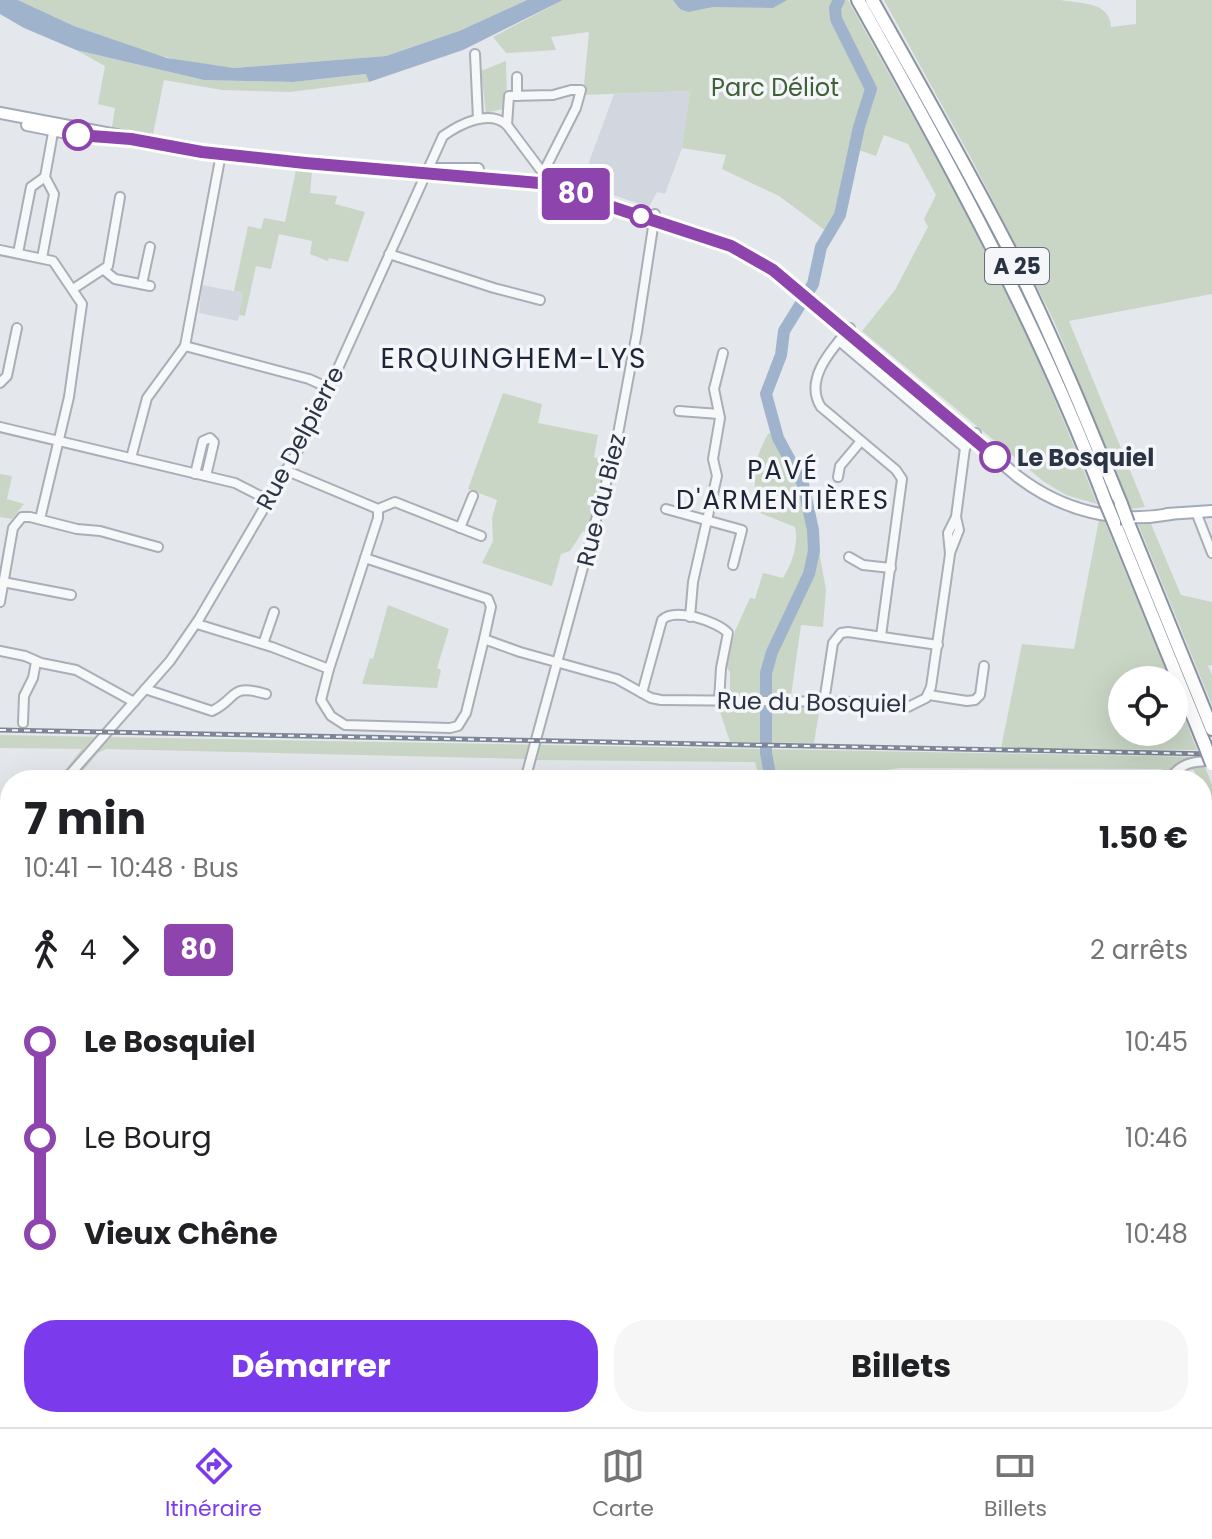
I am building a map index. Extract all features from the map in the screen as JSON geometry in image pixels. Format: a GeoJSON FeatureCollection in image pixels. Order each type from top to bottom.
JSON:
{"type":"FeatureCollection","features":[{"type":"Feature","properties":{"kind":"highway","name":"A 25"},"geometry":{"type":"LineString","coordinates":[[858,0],[888,41],[1017,265],[1074,391],[1212,729]]}},
{"type":"Feature","properties":{"kind":"highway","name":"A 25"},"geometry":{"type":"LineString","coordinates":[[872,0],[888,41],[1000,260],[1058,386],[1212,762]]}},
{"type":"Feature","properties":{"kind":"main road"},"geometry":{"type":"LineString","coordinates":[[0,115],[54,127],[221,154],[376,170],[541,178],[747,248],[771,263],[971,439],[1067,500],[1107,511],[1171,514],[1212,511]]}},
{"type":"Feature","properties":{"kind":"street"},"geometry":{"type":"LineString","coordinates":[[475,54],[478,119],[493,117],[507,125],[541,178]]}},
{"type":"Feature","properties":{"kind":"street"},"geometry":{"type":"LineString","coordinates":[[517,77],[517,96]]}},
{"type":"Feature","properties":{"kind":"street"},"geometry":{"type":"LineString","coordinates":[[507,125],[509,96],[553,95],[581,90],[576,108],[541,178]]}},
{"type":"Feature","properties":{"kind":"street","name":"Rue Delpierre"},"geometry":{"type":"LineString","coordinates":[[74,770],[197,624],[311,428],[424,172],[443,136],[478,119]]}},
{"type":"Feature","properties":{"kind":"street"},"geometry":{"type":"LineString","coordinates":[[42,258],[54,194],[45,177],[54,127]]}},
{"type":"Feature","properties":{"kind":"street"},"geometry":{"type":"LineString","coordinates":[[131,458],[147,398],[185,346],[221,154]]}},
{"type":"Feature","properties":{"kind":"street"},"geometry":{"type":"LineString","coordinates":[[18,253],[31,187],[45,177]]}},
{"type":"Feature","properties":{"kind":"street"},"geometry":{"type":"LineString","coordinates":[[73,289],[104,270],[110,260],[120,197]]}},
{"type":"Feature","properties":{"kind":"street","name":"Rue du Biez"},"geometry":{"type":"LineString","coordinates":[[528,770],[615,450],[654,217]]}},
{"type":"Feature","properties":{"kind":"street"},"geometry":{"type":"LineString","coordinates":[[104,270],[115,279],[146,285],[150,247]]}},
{"type":"Feature","properties":{"kind":"street"},"geometry":{"type":"LineString","coordinates":[[0,250],[54,263],[82,306],[69,397],[40,519]]}},
{"type":"Feature","properties":{"kind":"street"},"geometry":{"type":"LineString","coordinates":[[389,254],[540,300]]}},
{"type":"Feature","properties":{"kind":"street"},"geometry":{"type":"LineString","coordinates":[[0,383],[7,378],[17,328]]}},
{"type":"Feature","properties":{"kind":"street"},"geometry":{"type":"LineString","coordinates":[[848,330],[822,363],[816,396],[821,407],[896,470],[902,479],[881,636]]}},
{"type":"Feature","properties":{"kind":"street"},"geometry":{"type":"LineString","coordinates":[[839,341],[971,439]]}},
{"type":"Feature","properties":{"kind":"street"},"geometry":{"type":"LineString","coordinates":[[185,346],[309,379],[329,388]]}},
{"type":"Feature","properties":{"kind":"street"},"geometry":{"type":"LineString","coordinates":[[690,617],[693,582],[717,476],[713,459],[719,414],[714,389],[723,353]]}},
{"type":"Feature","properties":{"kind":"street"},"geometry":{"type":"LineString","coordinates":[[679,411],[719,414]]}},
{"type":"Feature","properties":{"kind":"street"},"geometry":{"type":"LineString","coordinates":[[0,427],[239,484],[268,500]]}},
{"type":"Feature","properties":{"kind":"street"},"geometry":{"type":"LineString","coordinates":[[195,474],[202,442],[210,438],[214,442],[206,476]]}},
{"type":"Feature","properties":{"kind":"street","name":"Rue du Bosquiel"},"geometry":{"type":"LineString","coordinates":[[484,639],[617,679],[661,700],[916,705],[929,695],[950,554],[958,538],[956,517],[971,439]]}},
{"type":"Feature","properties":{"kind":"street"},"geometry":{"type":"LineString","coordinates":[[838,477],[842,463],[861,441]]}},
{"type":"Feature","properties":{"kind":"street"},"geometry":{"type":"LineString","coordinates":[[285,470],[378,509],[395,502],[481,536]]}},
{"type":"Feature","properties":{"kind":"street"},"geometry":{"type":"LineString","coordinates":[[460,528],[473,496]]}},
{"type":"Feature","properties":{"kind":"street"},"geometry":{"type":"LineString","coordinates":[[365,558],[488,599],[491,607],[465,717],[453,728],[341,724],[331,716],[321,700],[329,669],[365,558],[378,518],[378,509]]}},
{"type":"Feature","properties":{"kind":"street"},"geometry":{"type":"LineString","coordinates":[[666,509],[743,531],[733,565]]}},
{"type":"Feature","properties":{"kind":"street"},"geometry":{"type":"LineString","coordinates":[[1196,512],[1212,553]]}},
{"type":"Feature","properties":{"kind":"street"},"geometry":{"type":"LineString","coordinates":[[0,602],[15,523],[24,517],[100,531],[158,547]]}},
{"type":"Feature","properties":{"kind":"street"},"geometry":{"type":"LineString","coordinates":[[849,557],[863,565],[891,568]]}},
{"type":"Feature","properties":{"kind":"street"},"geometry":{"type":"LineString","coordinates":[[3,582],[71,595]]}},
{"type":"Feature","properties":{"kind":"street"},"geometry":{"type":"LineString","coordinates":[[263,644],[274,612]]}},
{"type":"Feature","properties":{"kind":"street"},"geometry":{"type":"LineString","coordinates":[[642,693],[664,617],[670,614],[717,625],[729,635],[721,668],[719,701]]}},
{"type":"Feature","properties":{"kind":"street"},"geometry":{"type":"LineString","coordinates":[[197,624],[329,669]]}},
{"type":"Feature","properties":{"kind":"street"},"geometry":{"type":"LineString","coordinates":[[824,702],[835,637],[844,632],[938,645]]}},
{"type":"Feature","properties":{"kind":"street"},"geometry":{"type":"LineString","coordinates":[[0,651],[76,670],[134,702]]}},
{"type":"Feature","properties":{"kind":"street"},"geometry":{"type":"LineString","coordinates":[[23,723],[24,696],[33,678],[36,662]]}},
{"type":"Feature","properties":{"kind":"street"},"geometry":{"type":"LineString","coordinates":[[929,695],[975,700],[980,695],[984,666]]}},
{"type":"Feature","properties":{"kind":"street"},"geometry":{"type":"LineString","coordinates":[[145,689],[212,711],[239,690],[266,694]]}},
{"type":"Feature","properties":{"kind":"street"},"geometry":{"type":"LineString","coordinates":[[1176,770],[1186,764],[1212,762]]}},
{"type":"Feature","properties":{"kind":"shaded area"},"geometry":{"type":"Polygon","coordinates":[[[690,91],[682,148],[665,194],[657,192],[649,207],[581,184],[614,94],[690,91]]]}},
{"type":"Feature","properties":{"kind":"shaded area"},"geometry":{"type":"Polygon","coordinates":[[[202,285],[243,293],[238,321],[199,313],[202,285]]]}},
{"type":"Feature","properties":{"kind":"green space"},"geometry":{"type":"Polygon","coordinates":[[[18,0],[527,0],[459,31],[386,56],[234,68],[191,63],[149,53],[74,26],[18,0]]]}},
{"type":"Feature","properties":{"kind":"green space","name":"Parc Déliot"},"geometry":{"type":"Polygon","coordinates":[[[563,0],[848,0],[998,274],[1097,504],[1066,495],[1043,481],[862,331],[895,290],[928,227],[924,219],[936,195],[908,144],[884,135],[876,156],[853,148],[835,218],[826,231],[779,196],[722,169],[726,155],[682,148],[690,91],[583,95],[589,32],[551,37],[556,50],[506,53],[493,37],[563,0]]]}},
{"type":"Feature","properties":{"kind":"green space"},"geometry":{"type":"Polygon","coordinates":[[[884,0],[1061,0],[1100,8],[1111,27],[1136,24],[1136,0],[1212,0],[1212,294],[1069,321],[1145,507],[1131,509],[1054,321],[971,158],[884,0]]]}},
{"type":"Feature","properties":{"kind":"green space"},"geometry":{"type":"Polygon","coordinates":[[[76,50],[204,80],[293,82],[367,74],[369,82],[290,92],[222,90],[164,80],[153,134],[112,127],[115,108],[98,104],[105,66],[76,50]]]}},
{"type":"Feature","properties":{"kind":"green space"},"geometry":{"type":"Polygon","coordinates":[[[506,61],[507,108],[486,113],[481,71],[506,61]]]}},
{"type":"Feature","properties":{"kind":"green space"},"geometry":{"type":"Polygon","coordinates":[[[296,170],[312,172],[310,193],[337,196],[335,204],[365,212],[348,262],[329,258],[328,261],[310,254],[312,241],[279,234],[271,269],[256,266],[245,316],[239,315],[243,293],[234,291],[248,226],[261,229],[264,218],[285,222],[296,170]]]}},
{"type":"Feature","properties":{"kind":"green space"},"geometry":{"type":"Polygon","coordinates":[[[503,393],[542,404],[538,423],[598,435],[594,457],[607,462],[588,532],[583,531],[570,551],[561,554],[552,586],[482,563],[493,541],[492,518],[497,500],[468,489],[503,393]]]}},
{"type":"Feature","properties":{"kind":"green space"},"geometry":{"type":"Polygon","coordinates":[[[780,430],[808,489],[826,590],[823,627],[801,625],[791,696],[730,696],[730,672],[726,667],[735,631],[750,598],[755,599],[763,573],[783,578],[795,546],[795,527],[753,510],[758,456],[768,434],[780,430]]]}},
{"type":"Feature","properties":{"kind":"green space"},"geometry":{"type":"Polygon","coordinates":[[[0,474],[12,476],[7,499],[24,504],[12,519],[0,517],[0,474]]]}},
{"type":"Feature","properties":{"kind":"green space"},"geometry":{"type":"Polygon","coordinates":[[[1099,520],[1104,520],[1164,666],[1108,666],[1108,746],[1188,746],[1188,727],[1197,750],[1001,748],[1022,644],[1074,649],[1099,520]]]}},
{"type":"Feature","properties":{"kind":"green space"},"geometry":{"type":"Polygon","coordinates":[[[1138,524],[1151,524],[1181,595],[1212,602],[1212,665],[1208,666],[1212,675],[1212,705],[1138,524]]]}},
{"type":"Feature","properties":{"kind":"green space"},"geometry":{"type":"Polygon","coordinates":[[[388,605],[449,629],[437,668],[441,670],[437,688],[362,684],[370,658],[373,659],[388,605]]]}},
{"type":"Feature","properties":{"kind":"green space"},"geometry":{"type":"Polygon","coordinates":[[[718,706],[820,706],[814,743],[730,742],[718,706]]]}},
{"type":"Feature","properties":{"kind":"green space"},"geometry":{"type":"Polygon","coordinates":[[[0,735],[1201,757],[1206,770],[757,770],[755,762],[535,760],[532,770],[523,770],[526,759],[106,749],[98,753],[84,770],[65,770],[82,749],[0,748],[0,735]]]}},
{"type":"Feature","properties":{"kind":"water"},"geometry":{"type":"Polygon","coordinates":[[[0,0],[18,0],[74,26],[167,58],[234,68],[386,56],[459,31],[527,0],[563,0],[463,50],[369,82],[366,74],[293,82],[204,80],[76,50],[0,14],[0,0]]]}},
{"type":"Feature","properties":{"kind":"water"},"geometry":{"type":"Polygon","coordinates":[[[673,0],[787,0],[773,8],[713,7],[688,12],[680,9],[673,0]]]}},
{"type":"Feature","properties":{"kind":"waterway"},"geometry":{"type":"LineString","coordinates":[[769,770],[766,753],[766,673],[772,652],[809,574],[814,551],[813,530],[803,484],[778,438],[766,394],[781,355],[784,331],[813,284],[821,247],[840,215],[859,127],[871,89],[836,19],[835,8],[839,0]]}},
{"type":"Feature","properties":{"kind":"railway"},"geometry":{"type":"LineString","coordinates":[[0,730],[1212,754]]}},
{"type":"Feature","properties":{"kind":"bus line","name":"80"},"geometry":{"type":"LineString","coordinates":[[78,135],[131,139],[202,152],[305,163],[539,183],[731,246],[773,270],[995,457]]}},
{"type":"Feature","properties":{"kind":"place","name":"Le Bosquiel"},"geometry":{"type":"Point","coordinates":[995,457]}},
{"type":"Feature","properties":{"kind":"district","name":"ERQUINGHEM-LYS"},"geometry":{"type":"Point","coordinates":[514,358]}},
{"type":"Feature","properties":{"kind":"district","name":"PAVÉ D'ARMENTIÈRES"},"geometry":{"type":"Point","coordinates":[783,485]}}]}
